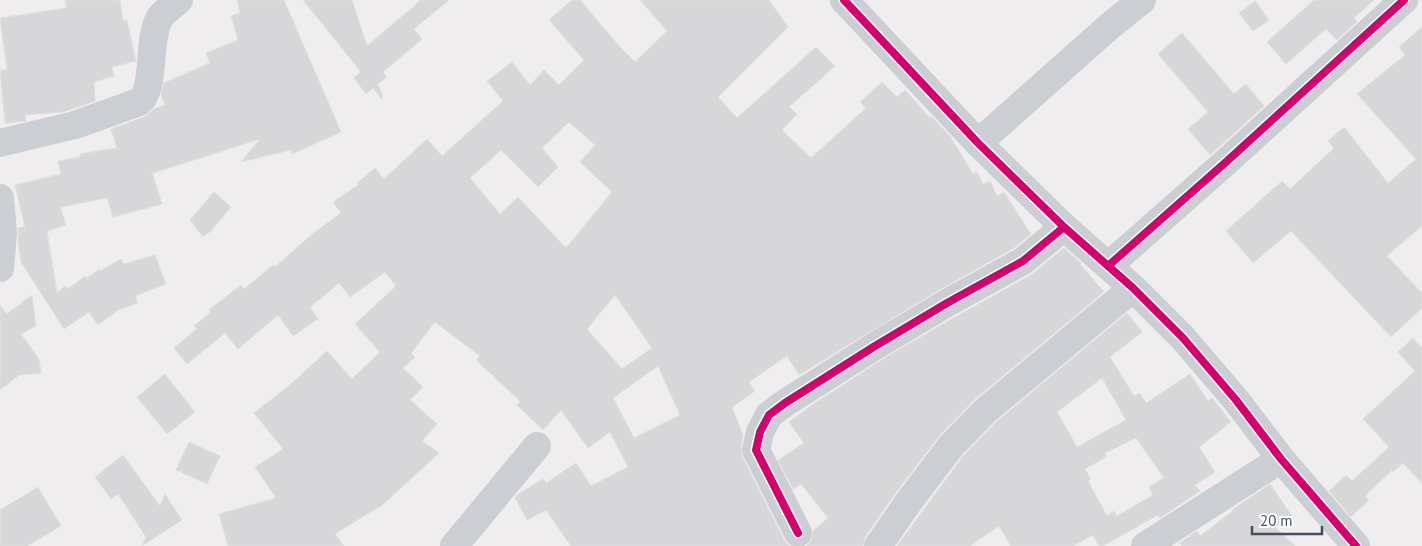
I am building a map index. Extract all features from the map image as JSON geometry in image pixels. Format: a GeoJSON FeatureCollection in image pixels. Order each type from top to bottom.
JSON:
{"type":"FeatureCollection","features":[{"type":"Feature","properties":{"kind":"street"},"geometry":{"type":"LineString","coordinates":[[0,143],[75,124],[144,99],[149,82],[154,37],[158,24],[161,16],[179,0]]}},
{"type":"Feature","properties":{"kind":"street"},"geometry":{"type":"LineString","coordinates":[[844,0],[978,143],[1064,227],[1134,288],[1183,338],[1236,400],[1281,459],[1356,546]]}},
{"type":"Feature","properties":{"kind":"street"},"geometry":{"type":"LineString","coordinates":[[978,143],[1111,25],[1142,0]]}},
{"type":"Feature","properties":{"kind":"street"},"geometry":{"type":"LineString","coordinates":[[1108,266],[1226,162],[1404,0]]}},
{"type":"Feature","properties":{"kind":"street"},"geometry":{"type":"LineString","coordinates":[[0,198],[3,233],[0,268]]}},
{"type":"Feature","properties":{"kind":"street"},"geometry":{"type":"LineString","coordinates":[[798,533],[756,450],[760,432],[769,415],[875,346],[1023,261],[1064,227]]}},
{"type":"Feature","properties":{"kind":"street"},"geometry":{"type":"LineString","coordinates":[[878,546],[951,446],[985,411],[1134,288]]}},
{"type":"Feature","properties":{"kind":"street"},"geometry":{"type":"LineString","coordinates":[[454,546],[537,446]]}},
{"type":"Feature","properties":{"kind":"street"},"geometry":{"type":"LineString","coordinates":[[1145,546],[1281,459]]}},
{"type":"Feature","properties":{"kind":"building"},"geometry":{"type":"Polygon","coordinates":[[[65,0],[120,0],[123,21],[127,20],[136,61],[112,67],[114,76],[94,82],[95,101],[63,112],[25,115],[26,121],[5,123],[0,70],[7,70],[0,18],[66,8],[65,0]]]}},
{"type":"Feature","properties":{"kind":"building"},"geometry":{"type":"Polygon","coordinates":[[[237,0],[284,0],[341,132],[292,154],[291,150],[241,162],[260,139],[153,173],[151,169],[162,204],[113,217],[107,198],[60,207],[66,225],[47,231],[57,292],[66,286],[68,289],[85,276],[87,278],[99,269],[100,271],[121,259],[124,264],[155,255],[166,284],[135,296],[138,303],[118,310],[98,325],[89,312],[64,329],[21,262],[18,228],[25,227],[15,185],[61,174],[58,161],[80,157],[80,154],[117,148],[111,129],[144,117],[154,109],[165,105],[161,95],[164,83],[210,63],[206,53],[238,40],[231,16],[240,13],[237,0]]]}},
{"type":"Feature","properties":{"kind":"building"},"geometry":{"type":"Polygon","coordinates":[[[303,0],[352,0],[367,46],[421,0],[449,0],[414,29],[422,39],[383,72],[387,77],[378,84],[382,99],[373,88],[366,94],[354,78],[361,72],[303,0]]]}},
{"type":"Feature","properties":{"kind":"building"},"geometry":{"type":"Polygon","coordinates":[[[572,0],[580,0],[635,62],[667,31],[640,0],[769,0],[788,27],[718,97],[737,118],[816,47],[835,66],[789,107],[797,114],[782,130],[811,158],[866,108],[860,102],[882,82],[897,97],[905,90],[930,118],[931,116],[950,136],[973,174],[977,172],[983,184],[990,181],[997,196],[1004,192],[1031,234],[1014,248],[939,290],[799,375],[787,356],[749,382],[755,391],[732,407],[743,435],[742,456],[784,540],[789,546],[571,546],[546,510],[527,520],[515,498],[518,494],[543,479],[546,483],[576,463],[591,486],[628,467],[610,432],[588,448],[561,410],[543,430],[517,405],[520,401],[476,360],[480,356],[435,322],[411,353],[415,357],[403,368],[423,387],[410,400],[437,424],[422,441],[439,453],[378,509],[335,534],[344,546],[228,546],[219,514],[276,498],[255,467],[283,449],[254,413],[291,384],[327,351],[352,379],[380,352],[355,324],[396,286],[385,272],[350,297],[339,283],[310,307],[318,319],[293,336],[278,315],[238,349],[225,333],[187,364],[174,348],[197,329],[194,326],[211,312],[209,310],[241,285],[244,289],[273,265],[275,267],[311,235],[341,213],[333,202],[358,185],[357,183],[375,168],[384,179],[427,139],[442,156],[503,101],[487,81],[512,62],[530,85],[544,70],[559,85],[584,60],[549,20],[572,0]],[[569,122],[542,148],[558,167],[538,187],[501,150],[470,178],[500,214],[518,197],[566,248],[612,192],[580,162],[595,145],[569,122]],[[615,295],[587,329],[622,369],[652,348],[615,295]],[[658,366],[613,398],[634,438],[680,415],[658,366]]]}},
{"type":"Feature","properties":{"kind":"building"},"geometry":{"type":"Polygon","coordinates":[[[1314,0],[1374,0],[1354,18],[1357,22],[1337,40],[1326,29],[1286,64],[1267,42],[1314,0]]]}},
{"type":"Feature","properties":{"kind":"building"},"geometry":{"type":"Polygon","coordinates":[[[1255,1],[1269,20],[1253,31],[1239,13],[1255,1]]]}},
{"type":"Feature","properties":{"kind":"building"},"geometry":{"type":"Polygon","coordinates":[[[1422,27],[1422,226],[1387,256],[1422,293],[1422,308],[1391,337],[1291,231],[1253,263],[1226,231],[1282,181],[1290,189],[1334,148],[1328,141],[1344,127],[1388,183],[1416,159],[1357,94],[1405,55],[1399,47],[1422,27]]]}},
{"type":"Feature","properties":{"kind":"building"},"geometry":{"type":"Polygon","coordinates":[[[1182,33],[1234,94],[1246,84],[1264,106],[1210,155],[1188,129],[1208,112],[1158,54],[1182,33]]]}},
{"type":"Feature","properties":{"kind":"building"},"geometry":{"type":"Polygon","coordinates":[[[214,192],[231,207],[211,231],[203,237],[190,220],[214,192]]]}},
{"type":"Feature","properties":{"kind":"building"},"geometry":{"type":"Polygon","coordinates":[[[1064,248],[1081,263],[1104,292],[975,399],[940,435],[865,537],[863,546],[806,546],[811,541],[813,531],[828,518],[801,484],[793,489],[778,460],[804,443],[789,422],[883,359],[1031,275],[1064,248]]]}},
{"type":"Feature","properties":{"kind":"building"},"geometry":{"type":"Polygon","coordinates":[[[32,295],[36,326],[21,334],[39,359],[41,373],[19,375],[0,390],[0,305],[7,314],[32,295]]]}},
{"type":"Feature","properties":{"kind":"building"},"geometry":{"type":"Polygon","coordinates":[[[1127,313],[1142,332],[1110,357],[1134,396],[1140,393],[1146,403],[1190,374],[1208,401],[1212,398],[1231,422],[1199,447],[1215,472],[1195,485],[1200,491],[1160,518],[1158,515],[1103,546],[1099,546],[1093,535],[1073,546],[1011,546],[999,526],[970,546],[897,546],[963,456],[996,422],[1127,313]],[[1102,378],[1057,412],[1077,447],[1126,420],[1102,378]],[[1136,438],[1105,453],[1106,457],[1085,469],[1091,479],[1088,481],[1107,516],[1114,511],[1117,516],[1153,495],[1149,487],[1164,478],[1136,438]]]}},
{"type":"Feature","properties":{"kind":"building"},"geometry":{"type":"Polygon","coordinates":[[[1413,338],[1422,348],[1422,483],[1403,463],[1393,472],[1392,470],[1365,496],[1369,500],[1351,517],[1329,491],[1346,475],[1352,481],[1389,447],[1363,419],[1415,371],[1398,352],[1413,338]]]}},
{"type":"Feature","properties":{"kind":"building"},"geometry":{"type":"Polygon","coordinates":[[[165,374],[195,412],[167,434],[137,397],[165,374]]]}},
{"type":"Feature","properties":{"kind":"building"},"geometry":{"type":"Polygon","coordinates":[[[189,442],[220,456],[207,484],[176,470],[189,442]]]}},
{"type":"Feature","properties":{"kind":"building"},"geometry":{"type":"Polygon","coordinates":[[[123,455],[160,506],[165,494],[182,520],[142,546],[146,537],[118,494],[111,499],[95,477],[123,455]]]}},
{"type":"Feature","properties":{"kind":"building"},"geometry":{"type":"Polygon","coordinates":[[[1270,484],[1292,516],[1275,527],[1295,546],[1182,546],[1179,543],[1197,531],[1200,536],[1232,510],[1270,484]]]}},
{"type":"Feature","properties":{"kind":"building"},"geometry":{"type":"Polygon","coordinates":[[[38,487],[61,526],[27,546],[0,546],[0,510],[38,487]]]}},
{"type":"Feature","properties":{"kind":"cycle path"},"geometry":{"type":"LineString","coordinates":[[844,0],[978,143],[1064,227],[1133,288],[1183,338],[1236,400],[1281,459],[1356,546]]}},
{"type":"Feature","properties":{"kind":"cycle path"},"geometry":{"type":"LineString","coordinates":[[1108,266],[1226,162],[1404,0]]}},
{"type":"Feature","properties":{"kind":"cycle path"},"geometry":{"type":"LineString","coordinates":[[798,533],[756,450],[760,432],[769,415],[875,346],[1023,261],[1064,227]]}}]}
